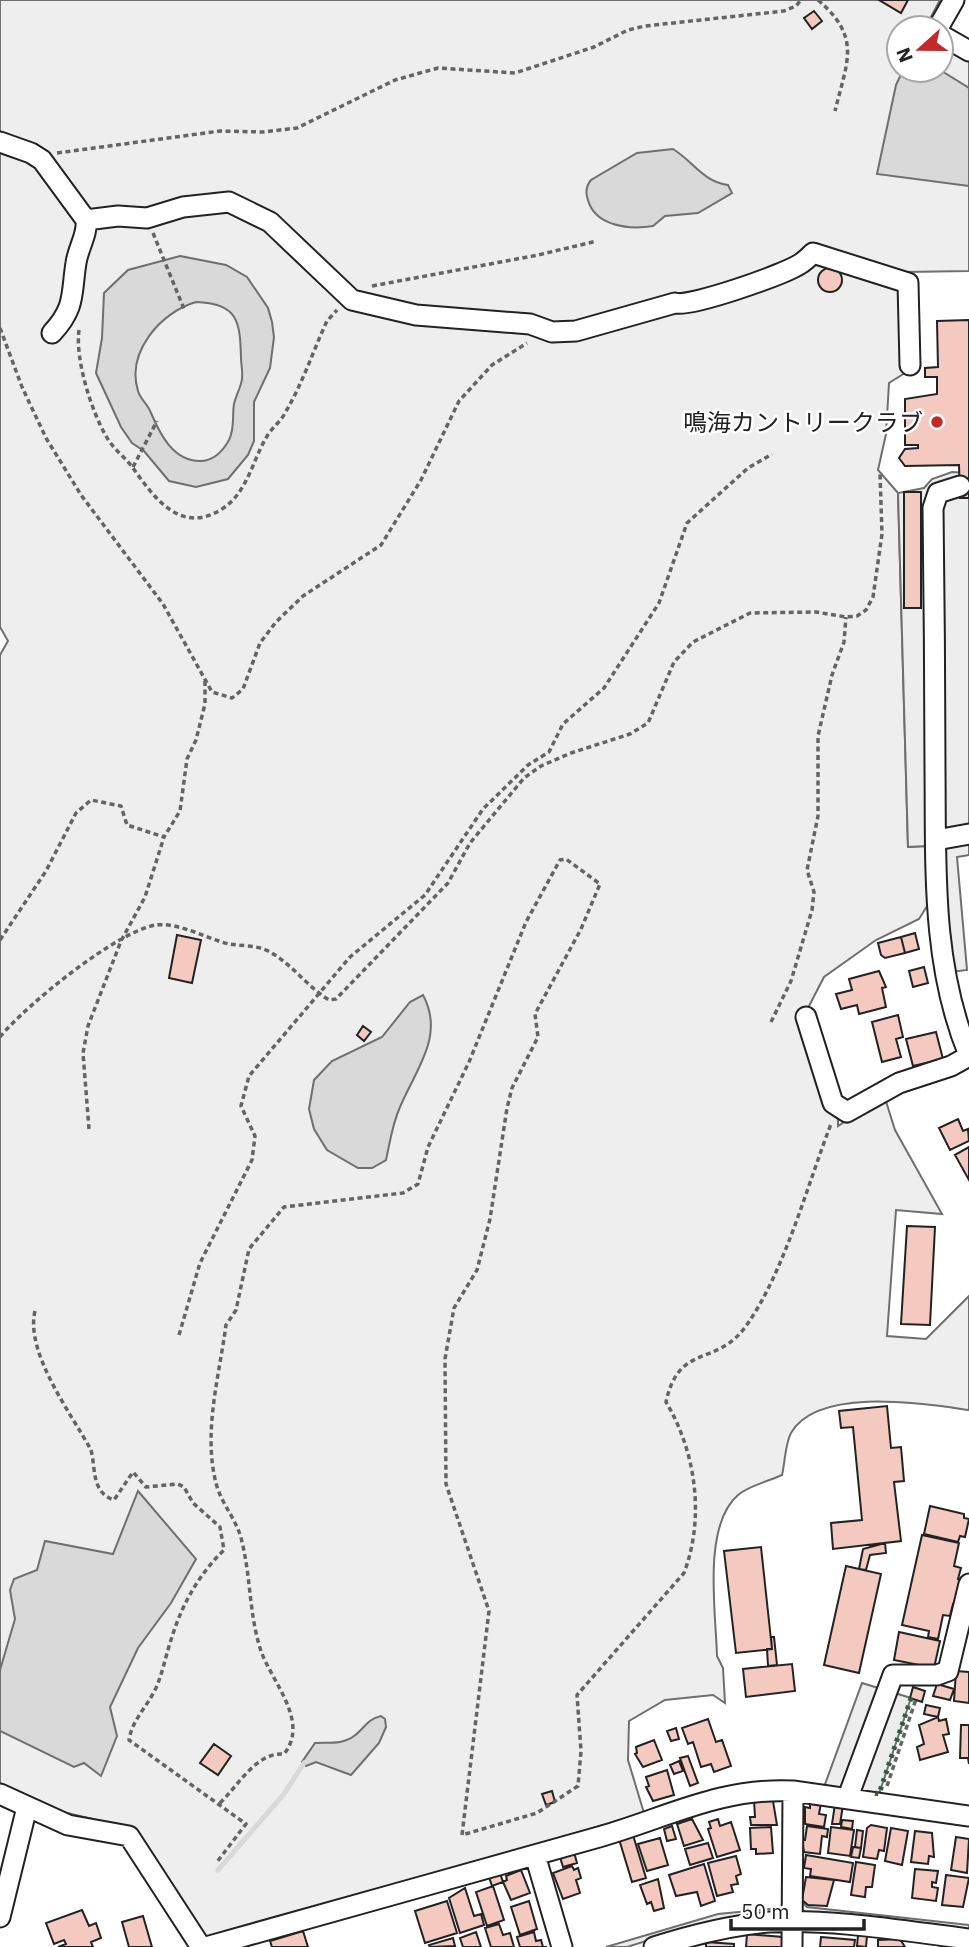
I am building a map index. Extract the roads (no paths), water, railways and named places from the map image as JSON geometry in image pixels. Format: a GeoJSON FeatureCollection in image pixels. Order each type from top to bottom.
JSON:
{"type":"FeatureCollection","features":[{"type":"Feature","properties":{"kind":"street"},"geometry":{"type":"LineString","coordinates":[[0,142],[31,153],[53,173],[86,220],[87,228],[76,264],[73,301],[63,321],[52,333]]}},
{"type":"Feature","properties":{"kind":"street"},"geometry":{"type":"LineString","coordinates":[[86,220],[118,216],[147,218],[183,207],[229,202],[270,222],[352,300],[393,312],[530,324],[552,332],[593,328],[676,303],[683,306],[790,268],[813,253],[908,283],[910,365]]}},
{"type":"Feature","properties":{"kind":"street"},"geometry":{"type":"LineString","coordinates":[[806,1017],[833,1103],[846,1112],[899,1083],[951,1066],[969,1056],[956,1023],[943,961],[938,923],[936,840],[933,508],[938,493],[960,486]]}},
{"type":"Feature","properties":{"kind":"street"},"geometry":{"type":"LineString","coordinates":[[936,840],[969,834]]}},
{"type":"Feature","properties":{"kind":"street"},"geometry":{"type":"LineString","coordinates":[[848,1797],[893,1675],[937,1675],[948,1671],[969,1584]]}},
{"type":"Feature","properties":{"kind":"street"},"geometry":{"type":"LineString","coordinates":[[792,1947],[793,1791]]}},
{"type":"Feature","properties":{"kind":"street"},"geometry":{"type":"LineString","coordinates":[[0,1794],[68,1825],[129,1836],[203,1947],[535,1855],[734,1793],[793,1791],[881,1801],[969,1816]]}},
{"type":"Feature","properties":{"kind":"street"},"geometry":{"type":"LineString","coordinates":[[0,1917],[27,1807]]}},
{"type":"Feature","properties":{"kind":"street"},"geometry":{"type":"LineString","coordinates":[[535,1855],[562,1947]]}},
{"type":"Feature","properties":{"kind":"street"},"geometry":{"type":"LineString","coordinates":[[654,1947],[681,1943],[730,1927],[794,1922],[916,1940],[969,1939]]}},
{"type":"Feature","properties":{"kind":"waterway"},"geometry":{"type":"LineString","coordinates":[[218,1870],[284,1794],[304,1763]]}},
{"type":"Feature","properties":{"kind":"place","name":"鳴海カントリークラブ"},"geometry":{"type":"Point","coordinates":[937,422]}}]}
